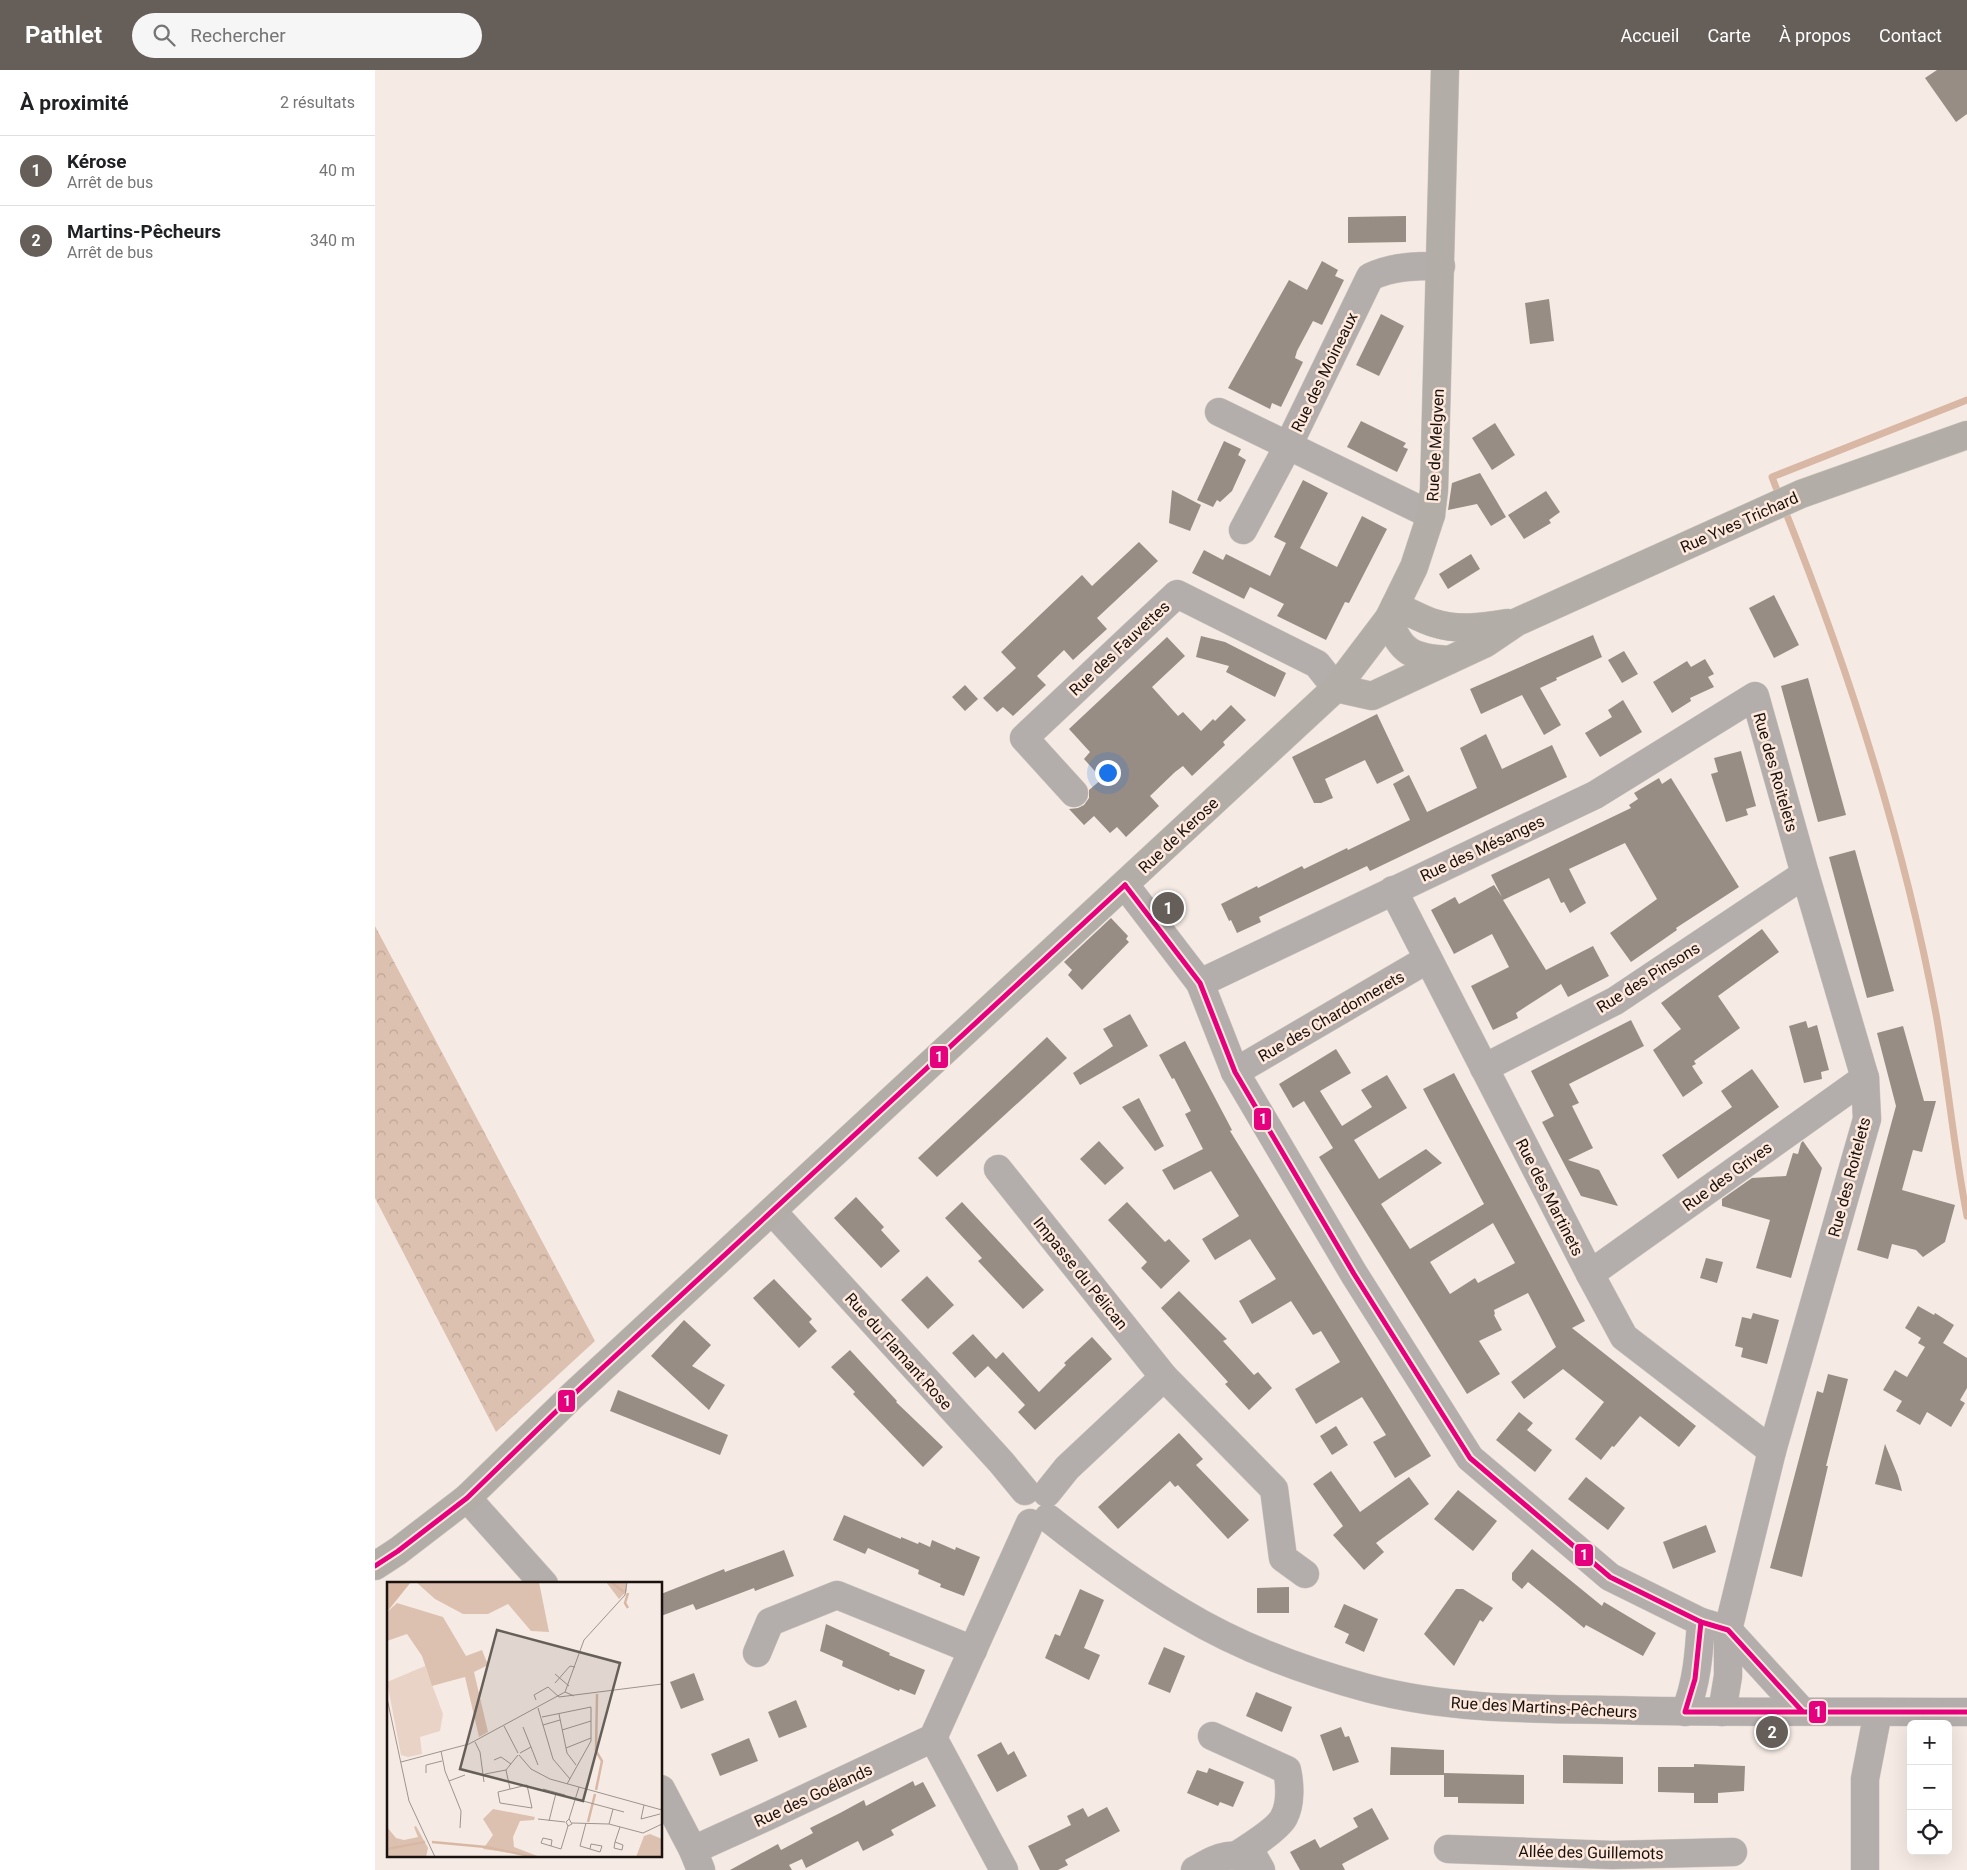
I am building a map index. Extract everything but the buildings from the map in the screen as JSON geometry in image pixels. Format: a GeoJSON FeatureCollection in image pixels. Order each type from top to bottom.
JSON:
{"type":"FeatureCollection","features":[{"type":"Feature","properties":{"kind":"main road","name":"Rue de Melgven"},"geometry":{"type":"LineString","coordinates":[[1336,688],[1392,612],[1414,567],[1431,515],[1436,457],[1445,70]]}},
{"type":"Feature","properties":{"kind":"main road","name":"Rue Yves Trichard"},"geometry":{"type":"LineString","coordinates":[[1517,622],[1801,494],[1967,435]]}},
{"type":"Feature","properties":{"kind":"main road"},"geometry":{"type":"LineString","coordinates":[[1449,660],[1421,658],[1410,653],[1401,645],[1394,633],[1392,612],[1452,627],[1472,628],[1517,622]]}},
{"type":"Feature","properties":{"kind":"main road"},"geometry":{"type":"LineString","coordinates":[[1336,688],[1372,696],[1486,643],[1517,622]]}},
{"type":"Feature","properties":{"kind":"main road","name":"Rue de Kerose"},"geometry":{"type":"LineString","coordinates":[[375,1566],[398,1551],[467,1498],[572,1396],[1336,688]]}},
{"type":"Feature","properties":{"kind":"street","name":"Rue des Moineaux"},"geometry":{"type":"LineString","coordinates":[[1243,530],[1288,446],[1370,277],[1386,270],[1404,267],[1441,266]]}},
{"type":"Feature","properties":{"kind":"street"},"geometry":{"type":"LineString","coordinates":[[1219,412],[1431,515]]}},
{"type":"Feature","properties":{"kind":"street","name":"Rue des Fauvettes"},"geometry":{"type":"LineString","coordinates":[[1074,793],[1024,738],[1177,594],[1317,664],[1336,688]]}},
{"type":"Feature","properties":{"kind":"street","name":"Rue des Roitelets"},"geometry":{"type":"LineString","coordinates":[[1722,1712],[1728,1676],[1728,1630],[1772,1451],[1867,1119],[1865,1078],[1755,696]]}},
{"type":"Feature","properties":{"kind":"street","name":"Rue des Mésanges"},"geometry":{"type":"LineString","coordinates":[[1199,983],[1595,795],[1755,696]]}},
{"type":"Feature","properties":{"kind":"street","name":"Rue des Pinsons"},"geometry":{"type":"LineString","coordinates":[[1484,1068],[1615,1001],[1805,874]]}},
{"type":"Feature","properties":{"kind":"street"},"geometry":{"type":"LineString","coordinates":[[1125,885],[1199,983],[1235,1072],[1354,1274],[1470,1458],[1610,1576],[1701,1622],[1728,1630],[1802,1711]]}},
{"type":"Feature","properties":{"kind":"street","name":"Rue des Martinets"},"geometry":{"type":"LineString","coordinates":[[1393,890],[1624,1337],[1772,1451]]}},
{"type":"Feature","properties":{"kind":"street","name":"Rue des Chardonnerets"},"geometry":{"type":"LineString","coordinates":[[1235,1072],[1428,960]]}},
{"type":"Feature","properties":{"kind":"street","name":"Rue des Grives"},"geometry":{"type":"LineString","coordinates":[[1590,1274],[1865,1078]]}},
{"type":"Feature","properties":{"kind":"street","name":"Impasse du Pélican"},"geometry":{"type":"LineString","coordinates":[[998,1169],[1164,1378],[1274,1489],[1283,1558],[1305,1574]]}},
{"type":"Feature","properties":{"kind":"street","name":"Rue du Flamant Rose"},"geometry":{"type":"LineString","coordinates":[[772,1211],[994,1455],[1037,1506]]}},
{"type":"Feature","properties":{"kind":"street"},"geometry":{"type":"LineString","coordinates":[[1004,1870],[933,1738],[1037,1506],[1067,1468],[1164,1378]]}},
{"type":"Feature","properties":{"kind":"street"},"geometry":{"type":"LineString","coordinates":[[467,1498],[542,1582]]}},
{"type":"Feature","properties":{"kind":"street","name":"Rue des Martins-Pêcheurs"},"geometry":{"type":"LineString","coordinates":[[1037,1506],[1149,1592],[1185,1614],[1237,1641],[1303,1668],[1368,1688],[1427,1700],[1492,1708],[1685,1712],[1967,1712]]}},
{"type":"Feature","properties":{"kind":"street"},"geometry":{"type":"LineString","coordinates":[[757,1653],[770,1622],[837,1595],[973,1650]]}},
{"type":"Feature","properties":{"kind":"street"},"geometry":{"type":"LineString","coordinates":[[1685,1712],[1691,1697],[1699,1662],[1701,1622]]}},
{"type":"Feature","properties":{"kind":"street"},"geometry":{"type":"LineString","coordinates":[[1865,1870],[1865,1779],[1878,1712]]}},
{"type":"Feature","properties":{"kind":"street"},"geometry":{"type":"LineString","coordinates":[[1195,1870],[1217,1858],[1237,1855],[1257,1843],[1284,1818],[1289,1788],[1287,1770],[1212,1736]]}},
{"type":"Feature","properties":{"kind":"street","name":"Rue des Goélands"},"geometry":{"type":"LineString","coordinates":[[663,1793],[697,1860],[933,1738]]}},
{"type":"Feature","properties":{"kind":"street","name":"Allée des Guillemots"},"geometry":{"type":"LineString","coordinates":[[1448,1849],[1612,1862],[1733,1852]]}},
{"type":"Feature","properties":{"kind":"street"},"geometry":{"type":"LineString","coordinates":[[1237,1855],[1256,1861],[1261,1870]]}},
{"type":"Feature","properties":{"kind":"green space"},"geometry":{"type":"Polygon","coordinates":[[[375,926],[595,1341],[496,1432],[375,1198],[375,926]]]}},
{"type":"Feature","properties":{"kind":"waterway"},"geometry":{"type":"LineString","coordinates":[[1780,498],[1772,477],[1967,400]]}},
{"type":"Feature","properties":{"kind":"waterway"},"geometry":{"type":"LineString","coordinates":[[1784,508],[1831,631],[1852,694],[1891,821],[1908,885],[1936,1014],[1967,1216]]}},
{"type":"Feature","properties":{"kind":"transit line","name":"1"},"geometry":{"type":"LineString","coordinates":[[1125,885],[1200,983],[1235,1072],[1354,1274],[1470,1458],[1610,1577],[1701,1622],[1728,1630],[1802,1711]]}},
{"type":"Feature","properties":{"kind":"transit line","name":"1"},"geometry":{"type":"LineString","coordinates":[[375,1566],[398,1551],[467,1498],[572,1396],[1125,885]]}},
{"type":"Feature","properties":{"kind":"transit line","name":"1"},"geometry":{"type":"LineString","coordinates":[[1701,1622],[1695,1679],[1685,1712],[1967,1712]]}},
{"type":"Feature","properties":{"kind":"place","name":"Kérose"},"geometry":{"type":"Point","coordinates":[1168,908]}},
{"type":"Feature","properties":{"kind":"place","name":"Martins-Pêcheurs"},"geometry":{"type":"Point","coordinates":[1772,1732]}}]}
